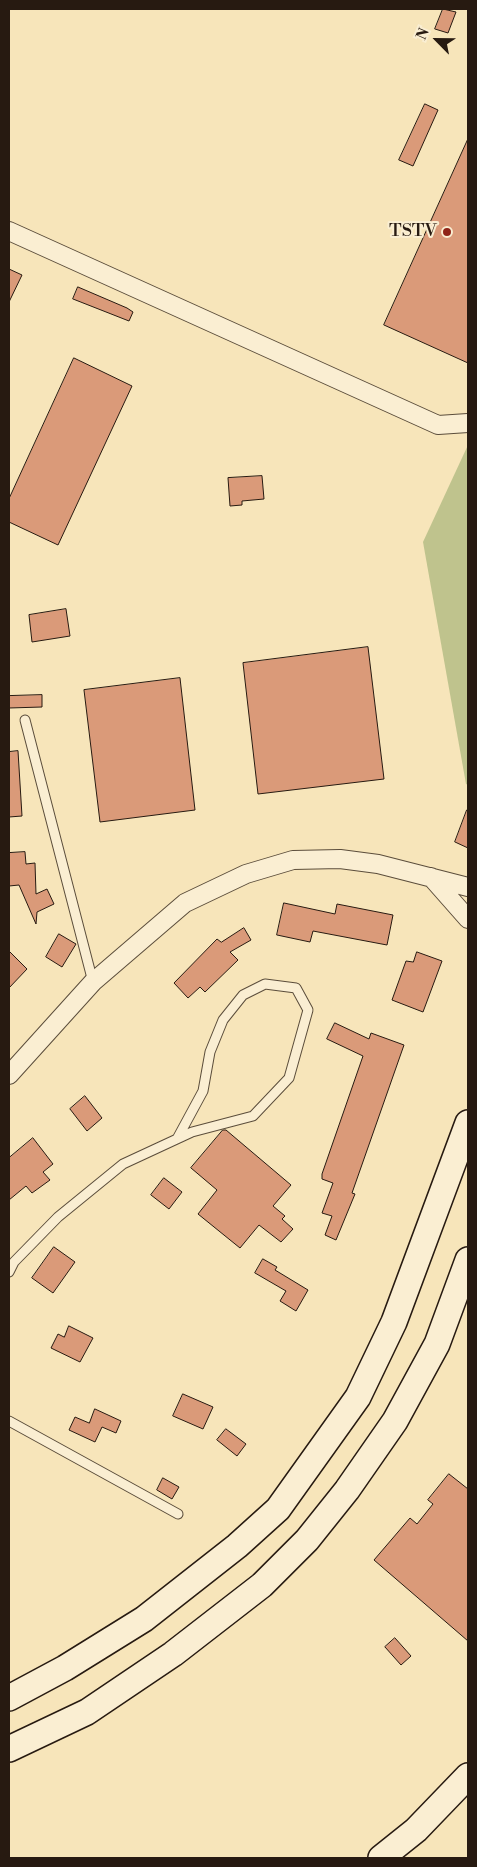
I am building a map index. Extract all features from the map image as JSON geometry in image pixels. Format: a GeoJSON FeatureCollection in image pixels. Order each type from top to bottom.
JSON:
{"type":"FeatureCollection","features":[{"type":"Feature","properties":{"kind":"street"},"geometry":{"type":"LineString","coordinates":[[9,231],[438,425],[468,423]]}},
{"type":"Feature","properties":{"kind":"street"},"geometry":{"type":"LineString","coordinates":[[9,1075],[93,982],[185,903],[246,874],[293,860],[340,860],[378,864],[468,887]]}},
{"type":"Feature","properties":{"kind":"street"},"geometry":{"type":"LineString","coordinates":[[431,877],[468,919]]}},
{"type":"Feature","properties":{"kind":"street"},"geometry":{"type":"LineString","coordinates":[[9,1698],[65,1668],[144,1619],[237,1546],[278,1509],[358,1397],[394,1322],[468,1123]]}},
{"type":"Feature","properties":{"kind":"street"},"geometry":{"type":"LineString","coordinates":[[9,1748],[87,1712],[173,1654],[262,1584],[307,1540],[348,1490],[395,1421],[437,1344],[468,1260]]}},
{"type":"Feature","properties":{"kind":"street"},"geometry":{"type":"LineString","coordinates":[[381,1858],[416,1830],[468,1776]]}},
{"type":"Feature","properties":{"kind":"lane"},"geometry":{"type":"LineString","coordinates":[[25,720],[93,982]]}},
{"type":"Feature","properties":{"kind":"lane"},"geometry":{"type":"LineString","coordinates":[[9,1272],[14,1262],[58,1217],[123,1164],[177,1139],[192,1132],[253,1116],[289,1078],[308,1010],[296,988],[265,984],[243,995],[223,1020],[210,1052],[203,1091],[177,1139]]}},
{"type":"Feature","properties":{"kind":"lane"},"geometry":{"type":"LineString","coordinates":[[9,1421],[178,1514]]}},
{"type":"Feature","properties":{"kind":"green space"},"geometry":{"type":"Polygon","coordinates":[[[468,445],[468,785],[466,784],[423,542],[468,445]]]}},
{"type":"Feature","properties":{"kind":"building"},"geometry":{"type":"Polygon","coordinates":[[[443,9],[456,12],[448,33],[435,29],[443,9]]]}},
{"type":"Feature","properties":{"kind":"building"},"geometry":{"type":"Polygon","coordinates":[[[425,104],[438,110],[413,166],[399,160],[425,104]]]}},
{"type":"Feature","properties":{"kind":"building","name":"TSTV"},"geometry":{"type":"Polygon","coordinates":[[[468,139],[468,363],[384,325],[468,139]]]}},
{"type":"Feature","properties":{"kind":"building"},"geometry":{"type":"Polygon","coordinates":[[[9,269],[22,275],[9,302],[9,269]]]}},
{"type":"Feature","properties":{"kind":"building"},"geometry":{"type":"Polygon","coordinates":[[[78,287],[133,312],[129,321],[73,299],[78,287]]]}},
{"type":"Feature","properties":{"kind":"building"},"geometry":{"type":"Polygon","coordinates":[[[74,358],[132,386],[58,545],[9,522],[9,499],[74,358]]]}},
{"type":"Feature","properties":{"kind":"building"},"geometry":{"type":"Polygon","coordinates":[[[262,476],[264,499],[242,501],[242,505],[230,506],[228,478],[262,476]]]}},
{"type":"Feature","properties":{"kind":"building"},"geometry":{"type":"Polygon","coordinates":[[[66,609],[70,636],[32,642],[29,615],[66,609]]]}},
{"type":"Feature","properties":{"kind":"building"},"geometry":{"type":"Polygon","coordinates":[[[368,647],[384,779],[258,794],[243,663],[368,647]]]}},
{"type":"Feature","properties":{"kind":"building"},"geometry":{"type":"Polygon","coordinates":[[[180,678],[195,810],[100,822],[84,690],[180,678]]]}},
{"type":"Feature","properties":{"kind":"building"},"geometry":{"type":"Polygon","coordinates":[[[42,695],[42,707],[9,708],[9,696],[42,695]]]}},
{"type":"Feature","properties":{"kind":"building"},"geometry":{"type":"Polygon","coordinates":[[[18,751],[22,816],[9,817],[9,752],[18,751]]]}},
{"type":"Feature","properties":{"kind":"building"},"geometry":{"type":"Polygon","coordinates":[[[468,810],[468,848],[455,842],[468,810]]]}},
{"type":"Feature","properties":{"kind":"building"},"geometry":{"type":"Polygon","coordinates":[[[25,852],[26,864],[35,863],[36,894],[47,889],[54,904],[37,912],[36,924],[19,885],[9,886],[9,853],[25,852]]]}},
{"type":"Feature","properties":{"kind":"building"},"geometry":{"type":"Polygon","coordinates":[[[284,903],[335,914],[337,904],[393,915],[387,945],[313,931],[310,942],[277,935],[284,903]]]}},
{"type":"Feature","properties":{"kind":"building"},"geometry":{"type":"Polygon","coordinates":[[[244,928],[251,940],[230,952],[238,960],[205,992],[200,987],[188,998],[174,983],[217,939],[221,942],[244,928]]]}},
{"type":"Feature","properties":{"kind":"building"},"geometry":{"type":"Polygon","coordinates":[[[59,934],[76,944],[62,967],[46,957],[59,934]]]}},
{"type":"Feature","properties":{"kind":"building"},"geometry":{"type":"Polygon","coordinates":[[[9,951],[27,969],[9,988],[9,951]]]}},
{"type":"Feature","properties":{"kind":"building"},"geometry":{"type":"Polygon","coordinates":[[[417,952],[442,961],[423,1012],[392,1000],[406,961],[413,962],[417,952]]]}},
{"type":"Feature","properties":{"kind":"building"},"geometry":{"type":"Polygon","coordinates":[[[335,1023],[369,1039],[371,1033],[404,1045],[352,1193],[355,1194],[336,1240],[325,1235],[332,1216],[322,1213],[333,1183],[322,1179],[322,1174],[363,1056],[327,1039],[335,1023]]]}},
{"type":"Feature","properties":{"kind":"building"},"geometry":{"type":"Polygon","coordinates":[[[85,1096],[102,1118],[87,1131],[70,1109],[85,1096]]]}},
{"type":"Feature","properties":{"kind":"building"},"geometry":{"type":"Polygon","coordinates":[[[223,1130],[226,1130],[291,1185],[273,1206],[285,1216],[282,1219],[293,1229],[281,1242],[259,1225],[240,1248],[198,1214],[217,1190],[191,1168],[223,1130]]]}},
{"type":"Feature","properties":{"kind":"building"},"geometry":{"type":"Polygon","coordinates":[[[33,1138],[53,1164],[43,1172],[50,1180],[32,1193],[26,1186],[9,1200],[9,1158],[33,1138]]]}},
{"type":"Feature","properties":{"kind":"building"},"geometry":{"type":"Polygon","coordinates":[[[164,1178],[182,1192],[169,1209],[151,1195],[164,1178]]]}},
{"type":"Feature","properties":{"kind":"building"},"geometry":{"type":"Polygon","coordinates":[[[54,1247],[75,1262],[53,1293],[32,1278],[54,1247]]]}},
{"type":"Feature","properties":{"kind":"building"},"geometry":{"type":"Polygon","coordinates":[[[263,1259],[277,1267],[275,1270],[308,1290],[296,1311],[280,1301],[286,1291],[255,1273],[263,1259]]]}},
{"type":"Feature","properties":{"kind":"building"},"geometry":{"type":"Polygon","coordinates":[[[69,1326],[93,1338],[80,1362],[51,1348],[58,1334],[64,1337],[69,1326]]]}},
{"type":"Feature","properties":{"kind":"building"},"geometry":{"type":"Polygon","coordinates":[[[183,1394],[213,1407],[203,1429],[173,1416],[183,1394]]]}},
{"type":"Feature","properties":{"kind":"building"},"geometry":{"type":"Polygon","coordinates":[[[95,1409],[121,1421],[116,1433],[102,1427],[95,1442],[69,1430],[75,1417],[89,1423],[95,1409]]]}},
{"type":"Feature","properties":{"kind":"building"},"geometry":{"type":"Polygon","coordinates":[[[226,1429],[246,1444],[237,1456],[217,1440],[226,1429]]]}},
{"type":"Feature","properties":{"kind":"building"},"geometry":{"type":"Polygon","coordinates":[[[449,1474],[468,1489],[468,1641],[374,1560],[410,1518],[417,1524],[433,1504],[428,1500],[449,1474]]]}},
{"type":"Feature","properties":{"kind":"building"},"geometry":{"type":"Polygon","coordinates":[[[163,1478],[179,1487],[172,1499],[157,1490],[163,1478]]]}},
{"type":"Feature","properties":{"kind":"building"},"geometry":{"type":"Polygon","coordinates":[[[395,1638],[411,1656],[401,1665],[385,1647],[395,1638]]]}},
{"type":"Feature","properties":{"kind":"place","name":"TSTV"},"geometry":{"type":"Point","coordinates":[447,232]}}]}
